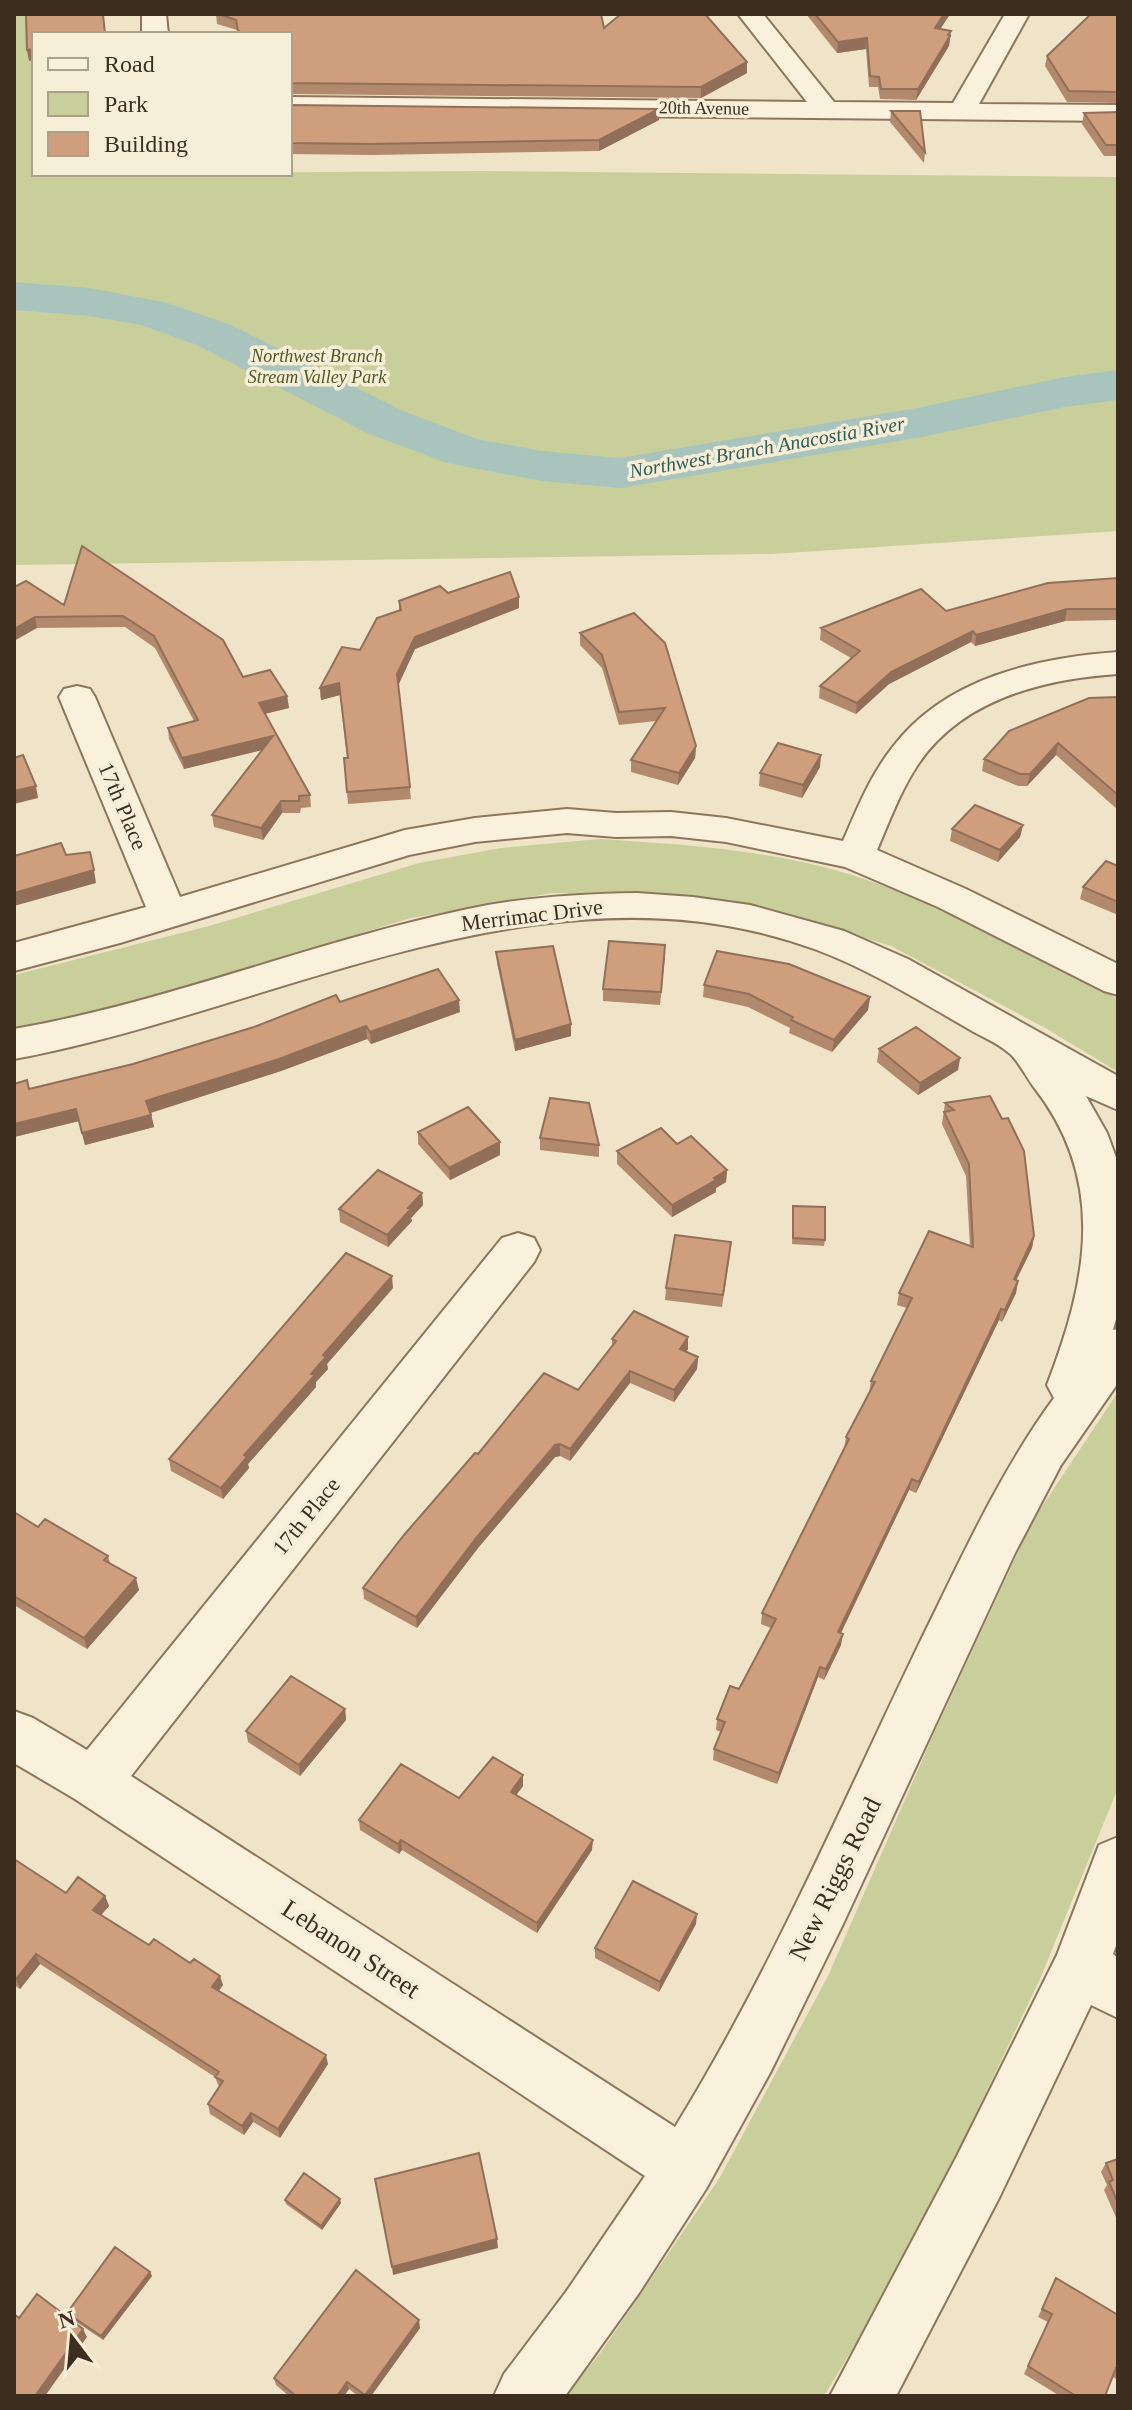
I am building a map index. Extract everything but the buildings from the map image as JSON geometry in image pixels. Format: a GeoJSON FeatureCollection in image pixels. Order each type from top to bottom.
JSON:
{"type":"FeatureCollection","features":[{"type":"Feature","properties":{"kind":"street"},"geometry":{"type":"LineString","coordinates":[[750,14],[826,109]]}},
{"type":"Feature","properties":{"kind":"street"},"geometry":{"type":"LineString","coordinates":[[962,110],[1017,14]]}},
{"type":"Feature","properties":{"kind":"street","name":"20th Avenue"},"geometry":{"type":"LineString","coordinates":[[292,105],[1118,113]]}},
{"type":"Feature","properties":{"kind":"street"},"geometry":{"type":"LineString","coordinates":[[855,856],[886,788],[906,754],[943,718],[1016,679],[1076,666],[1118,663]]}},
{"type":"Feature","properties":{"kind":"street","name":"17th Place"},"geometry":{"type":"LineString","coordinates":[[77,697],[168,914]]}},
{"type":"Feature","properties":{"kind":"street"},"geometry":{"type":"LineString","coordinates":[[14,957],[383,849],[521,824],[567,821],[616,825],[671,824],[726,830],[855,856],[952,898],[1118,981]]}},
{"type":"Feature","properties":{"kind":"street","name":"Merrimac Drive"},"geometry":{"type":"LineString","coordinates":[[14,1044],[87,1030],[406,936],[521,913],[587,904],[668,906],[713,911],[810,933],[915,981],[1118,1095]]}},
{"type":"Feature","properties":{"kind":"street"},"geometry":{"type":"LineString","coordinates":[[1070,955],[1118,972]]}},
{"type":"Feature","properties":{"kind":"street"},"geometry":{"type":"LineString","coordinates":[[1004,1031],[1057,1083],[1081,1123],[1097,1162],[1109,1213],[1104,1287],[1090,1339],[1036,1463]]}},
{"type":"Feature","properties":{"kind":"street","name":"17th Place"},"geometry":{"type":"LineString","coordinates":[[94,1782],[518,1250]]}},
{"type":"Feature","properties":{"kind":"street","name":"New Riggs Road"},"geometry":{"type":"LineString","coordinates":[[526,2396],[560,2353],[685,2168],[752,2050],[894,1759],[951,1630],[1036,1463],[1118,1347]]}},
{"type":"Feature","properties":{"kind":"street","name":"Lebanon Street"},"geometry":{"type":"LineString","coordinates":[[14,1735],[94,1782],[685,2168]]}},
{"type":"Feature","properties":{"kind":"street"},"geometry":{"type":"LineString","coordinates":[[862,2396],[978,2177],[1100,1978],[1118,1863]]}},
{"type":"Feature","properties":{"kind":"green space","name":"Northwest Branch Stream Valley Park"},"geometry":{"type":"Polygon","coordinates":[[[14,14],[29,14],[32,176],[292,176],[292,172],[481,171],[1118,177],[1118,531],[772,554],[14,565],[14,14]]]}},
{"type":"Feature","properties":{"kind":"green space"},"geometry":{"type":"Polygon","coordinates":[[[599,839],[706,847],[813,864],[881,885],[942,910],[1118,999],[1118,1072],[1047,1029],[891,946],[760,906],[642,894],[552,893],[411,918],[299,952],[196,990],[14,1031],[14,975],[209,926],[419,863],[501,848],[599,839]]]}},
{"type":"Feature","properties":{"kind":"green space"},"geometry":{"type":"Polygon","coordinates":[[[1118,1392],[1118,1788],[1040,1979],[905,2262],[824,2396],[565,2396],[601,2352],[719,2179],[828,1976],[935,1731],[1033,1520],[1118,1392]]]}},
{"type":"Feature","properties":{"kind":"waterway","name":"Northwest Branch Anacostia River"},"geometry":{"type":"LineString","coordinates":[[14,296],[90,302],[151,313],[214,335],[385,422],[465,452],[542,466],[620,473],[917,423],[1065,392],[1118,385]]}}]}
